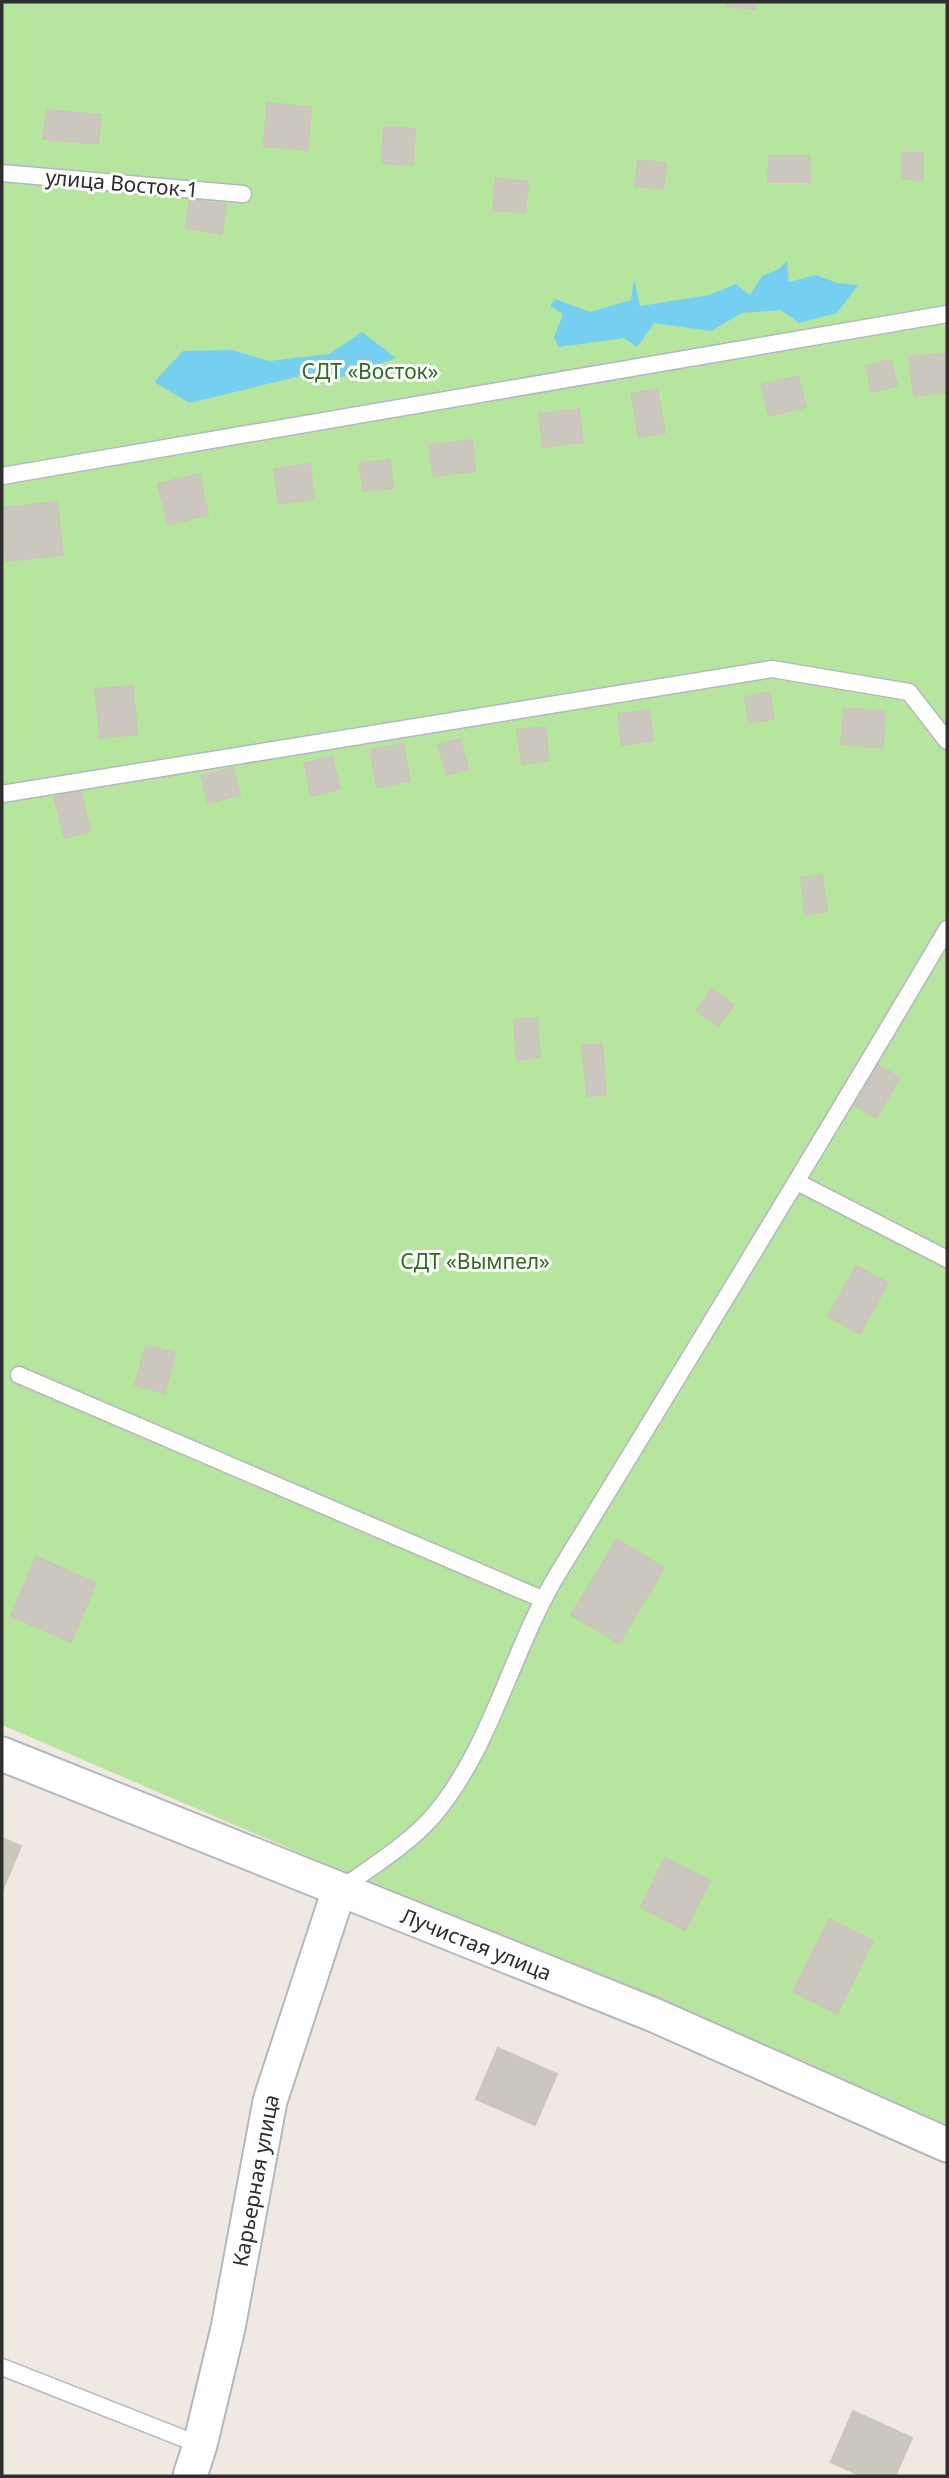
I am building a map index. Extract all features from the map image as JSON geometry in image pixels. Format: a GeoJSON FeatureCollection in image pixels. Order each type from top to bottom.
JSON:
{"type":"FeatureCollection","features":[{"type":"Feature","properties":{"kind":"street","name":"Лучистая улица"},"geometry":{"type":"LineString","coordinates":[[2,1754],[654,2015],[947,2145]]}},
{"type":"Feature","properties":{"kind":"street","name":"Карьерная улица"},"geometry":{"type":"LineString","coordinates":[[190,2476],[228,2328],[270,2101],[339,1890]]}},
{"type":"Feature","properties":{"kind":"lane","name":"улица Восток-1"},"geometry":{"type":"LineString","coordinates":[[2,173],[243,194]]}},
{"type":"Feature","properties":{"kind":"lane"},"geometry":{"type":"LineString","coordinates":[[2,476],[947,314]]}},
{"type":"Feature","properties":{"kind":"lane"},"geometry":{"type":"LineString","coordinates":[[2,794],[772,669],[909,692],[947,741]]}},
{"type":"Feature","properties":{"kind":"lane"},"geometry":{"type":"LineString","coordinates":[[339,1890],[410,1838],[434,1815],[470,1762],[542,1600],[797,1182],[947,929]]}},
{"type":"Feature","properties":{"kind":"lane"},"geometry":{"type":"LineString","coordinates":[[797,1182],[947,1259]]}},
{"type":"Feature","properties":{"kind":"lane"},"geometry":{"type":"LineString","coordinates":[[19,1375],[542,1600]]}},
{"type":"Feature","properties":{"kind":"lane"},"geometry":{"type":"LineString","coordinates":[[2,2367],[200,2445]]}},
{"type":"Feature","properties":{"kind":"green space","name":"СДТ «Вымпел»"},"geometry":{"type":"Polygon","coordinates":[[[2,2],[947,2],[947,2131],[2,1725],[2,2]]]}},
{"type":"Feature","properties":{"kind":"water"},"geometry":{"type":"Polygon","coordinates":[[[787,261],[789,282],[816,275],[837,283],[858,285],[837,313],[799,323],[781,310],[742,313],[711,331],[654,323],[637,347],[624,338],[559,347],[554,337],[563,314],[550,306],[555,299],[590,312],[631,300],[634,278],[640,306],[709,295],[736,284],[750,295],[762,276],[779,269],[787,261]]]}},
{"type":"Feature","properties":{"kind":"water"},"geometry":{"type":"Polygon","coordinates":[[[362,332],[396,358],[339,378],[312,373],[190,403],[154,382],[183,351],[232,350],[269,361],[329,354],[362,332]]]}},
{"type":"Feature","properties":{"kind":"building"},"geometry":{"type":"Polygon","coordinates":[[[726,2],[755,2],[755,9],[726,6],[726,2]]]}},
{"type":"Feature","properties":{"kind":"building"},"geometry":{"type":"Polygon","coordinates":[[[267,103],[311,107],[308,150],[264,146],[267,103]]]}},
{"type":"Feature","properties":{"kind":"building"},"geometry":{"type":"Polygon","coordinates":[[[47,110],[101,115],[98,144],[43,139],[47,110]]]}},
{"type":"Feature","properties":{"kind":"building"},"geometry":{"type":"Polygon","coordinates":[[[384,127],[415,129],[413,165],[382,163],[384,127]]]}},
{"type":"Feature","properties":{"kind":"building"},"geometry":{"type":"Polygon","coordinates":[[[902,153],[923,153],[923,180],[902,179],[902,153]]]}},
{"type":"Feature","properties":{"kind":"building"},"geometry":{"type":"Polygon","coordinates":[[[769,156],[810,156],[810,182],[768,182],[769,156]]]}},
{"type":"Feature","properties":{"kind":"building"},"geometry":{"type":"Polygon","coordinates":[[[638,160],[666,163],[663,189],[635,186],[638,160]]]}},
{"type":"Feature","properties":{"kind":"building"},"geometry":{"type":"Polygon","coordinates":[[[496,178],[528,182],[525,213],[493,210],[496,178]]]}},
{"type":"Feature","properties":{"kind":"building"},"geometry":{"type":"Polygon","coordinates":[[[190,199],[226,205],[222,234],[186,228],[190,199]]]}},
{"type":"Feature","properties":{"kind":"building"},"geometry":{"type":"Polygon","coordinates":[[[947,353],[947,392],[914,396],[909,357],[947,353]]]}},
{"type":"Feature","properties":{"kind":"building"},"geometry":{"type":"Polygon","coordinates":[[[891,360],[897,386],[872,392],[866,366],[891,360]]]}},
{"type":"Feature","properties":{"kind":"building"},"geometry":{"type":"Polygon","coordinates":[[[798,376],[806,407],[769,416],[761,385],[798,376]]]}},
{"type":"Feature","properties":{"kind":"building"},"geometry":{"type":"Polygon","coordinates":[[[657,389],[665,433],[639,437],[631,394],[657,389]]]}},
{"type":"Feature","properties":{"kind":"building"},"geometry":{"type":"Polygon","coordinates":[[[579,409],[583,442],[543,447],[539,414],[579,409]]]}},
{"type":"Feature","properties":{"kind":"building"},"geometry":{"type":"Polygon","coordinates":[[[472,440],[475,471],[433,476],[429,445],[472,440]]]}},
{"type":"Feature","properties":{"kind":"building"},"geometry":{"type":"Polygon","coordinates":[[[390,460],[393,488],[363,491],[360,463],[390,460]]]}},
{"type":"Feature","properties":{"kind":"building"},"geometry":{"type":"Polygon","coordinates":[[[310,464],[314,499],[279,504],[274,469],[310,464]]]}},
{"type":"Feature","properties":{"kind":"building"},"geometry":{"type":"Polygon","coordinates":[[[199,474],[208,515],[168,525],[158,484],[199,474]]]}},
{"type":"Feature","properties":{"kind":"building"},"geometry":{"type":"Polygon","coordinates":[[[57,502],[63,555],[6,561],[2,508],[57,502]]]}},
{"type":"Feature","properties":{"kind":"building"},"geometry":{"type":"Polygon","coordinates":[[[133,686],[137,734],[100,738],[95,689],[133,686]]]}},
{"type":"Feature","properties":{"kind":"building"},"geometry":{"type":"Polygon","coordinates":[[[769,692],[774,719],[749,723],[745,697],[769,692]]]}},
{"type":"Feature","properties":{"kind":"building"},"geometry":{"type":"Polygon","coordinates":[[[844,708],[885,712],[883,748],[841,744],[844,708]]]}},
{"type":"Feature","properties":{"kind":"building"},"geometry":{"type":"Polygon","coordinates":[[[649,710],[653,741],[622,745],[618,714],[649,710]]]}},
{"type":"Feature","properties":{"kind":"building"},"geometry":{"type":"Polygon","coordinates":[[[545,727],[549,760],[522,764],[517,730],[545,727]]]}},
{"type":"Feature","properties":{"kind":"building"},"geometry":{"type":"Polygon","coordinates":[[[460,739],[468,769],[447,775],[438,745],[460,739]]]}},
{"type":"Feature","properties":{"kind":"building"},"geometry":{"type":"Polygon","coordinates":[[[403,744],[410,781],[377,787],[370,750],[403,744]]]}},
{"type":"Feature","properties":{"kind":"building"},"geometry":{"type":"Polygon","coordinates":[[[332,757],[340,789],[311,796],[304,763],[332,757]]]}},
{"type":"Feature","properties":{"kind":"building"},"geometry":{"type":"Polygon","coordinates":[[[233,768],[240,795],[208,803],[201,776],[233,768]]]}},
{"type":"Feature","properties":{"kind":"building"},"geometry":{"type":"Polygon","coordinates":[[[80,791],[91,831],[65,838],[54,797],[80,791]]]}},
{"type":"Feature","properties":{"kind":"building"},"geometry":{"type":"Polygon","coordinates":[[[822,875],[827,911],[805,914],[801,878],[822,875]]]}},
{"type":"Feature","properties":{"kind":"building"},"geometry":{"type":"Polygon","coordinates":[[[712,989],[734,1005],[718,1026],[697,1010],[712,989]]]}},
{"type":"Feature","properties":{"kind":"building"},"geometry":{"type":"Polygon","coordinates":[[[537,1018],[540,1057],[517,1060],[514,1020],[537,1018]]]}},
{"type":"Feature","properties":{"kind":"building"},"geometry":{"type":"Polygon","coordinates":[[[602,1044],[606,1095],[587,1096],[582,1046],[602,1044]]]}},
{"type":"Feature","properties":{"kind":"building"},"geometry":{"type":"Polygon","coordinates":[[[878,1065],[900,1078],[876,1118],[853,1104],[878,1065]]]}},
{"type":"Feature","properties":{"kind":"building"},"geometry":{"type":"Polygon","coordinates":[[[856,1266],[888,1283],[860,1334],[828,1316],[856,1266]]]}},
{"type":"Feature","properties":{"kind":"building"},"geometry":{"type":"Polygon","coordinates":[[[146,1345],[175,1353],[165,1393],[135,1385],[146,1345]]]}},
{"type":"Feature","properties":{"kind":"building"},"geometry":{"type":"Polygon","coordinates":[[[617,1539],[664,1568],[619,1643],[571,1615],[617,1539]]]}},
{"type":"Feature","properties":{"kind":"building"},"geometry":{"type":"Polygon","coordinates":[[[36,1557],[96,1583],[71,1642],[11,1616],[36,1557]]]}},
{"type":"Feature","properties":{"kind":"building"},"geometry":{"type":"Polygon","coordinates":[[[2,1838],[21,1846],[2,1891],[2,1838]]]}},
{"type":"Feature","properties":{"kind":"building"},"geometry":{"type":"Polygon","coordinates":[[[665,1858],[710,1881],[685,1930],[641,1907],[665,1858]]]}},
{"type":"Feature","properties":{"kind":"building"},"geometry":{"type":"Polygon","coordinates":[[[829,1919],[873,1941],[837,2014],[793,1991],[829,1919]]]}},
{"type":"Feature","properties":{"kind":"building"},"geometry":{"type":"Polygon","coordinates":[[[498,2048],[557,2074],[535,2125],[476,2099],[498,2048]]]}},
{"type":"Feature","properties":{"kind":"building"},"geometry":{"type":"Polygon","coordinates":[[[853,2411],[912,2438],[895,2476],[862,2476],[831,2462],[853,2411]]]}},
{"type":"Feature","properties":{"kind":"park label","name":"СДТ «Восток»"},"geometry":{"type":"Point","coordinates":[370,371]}}]}
